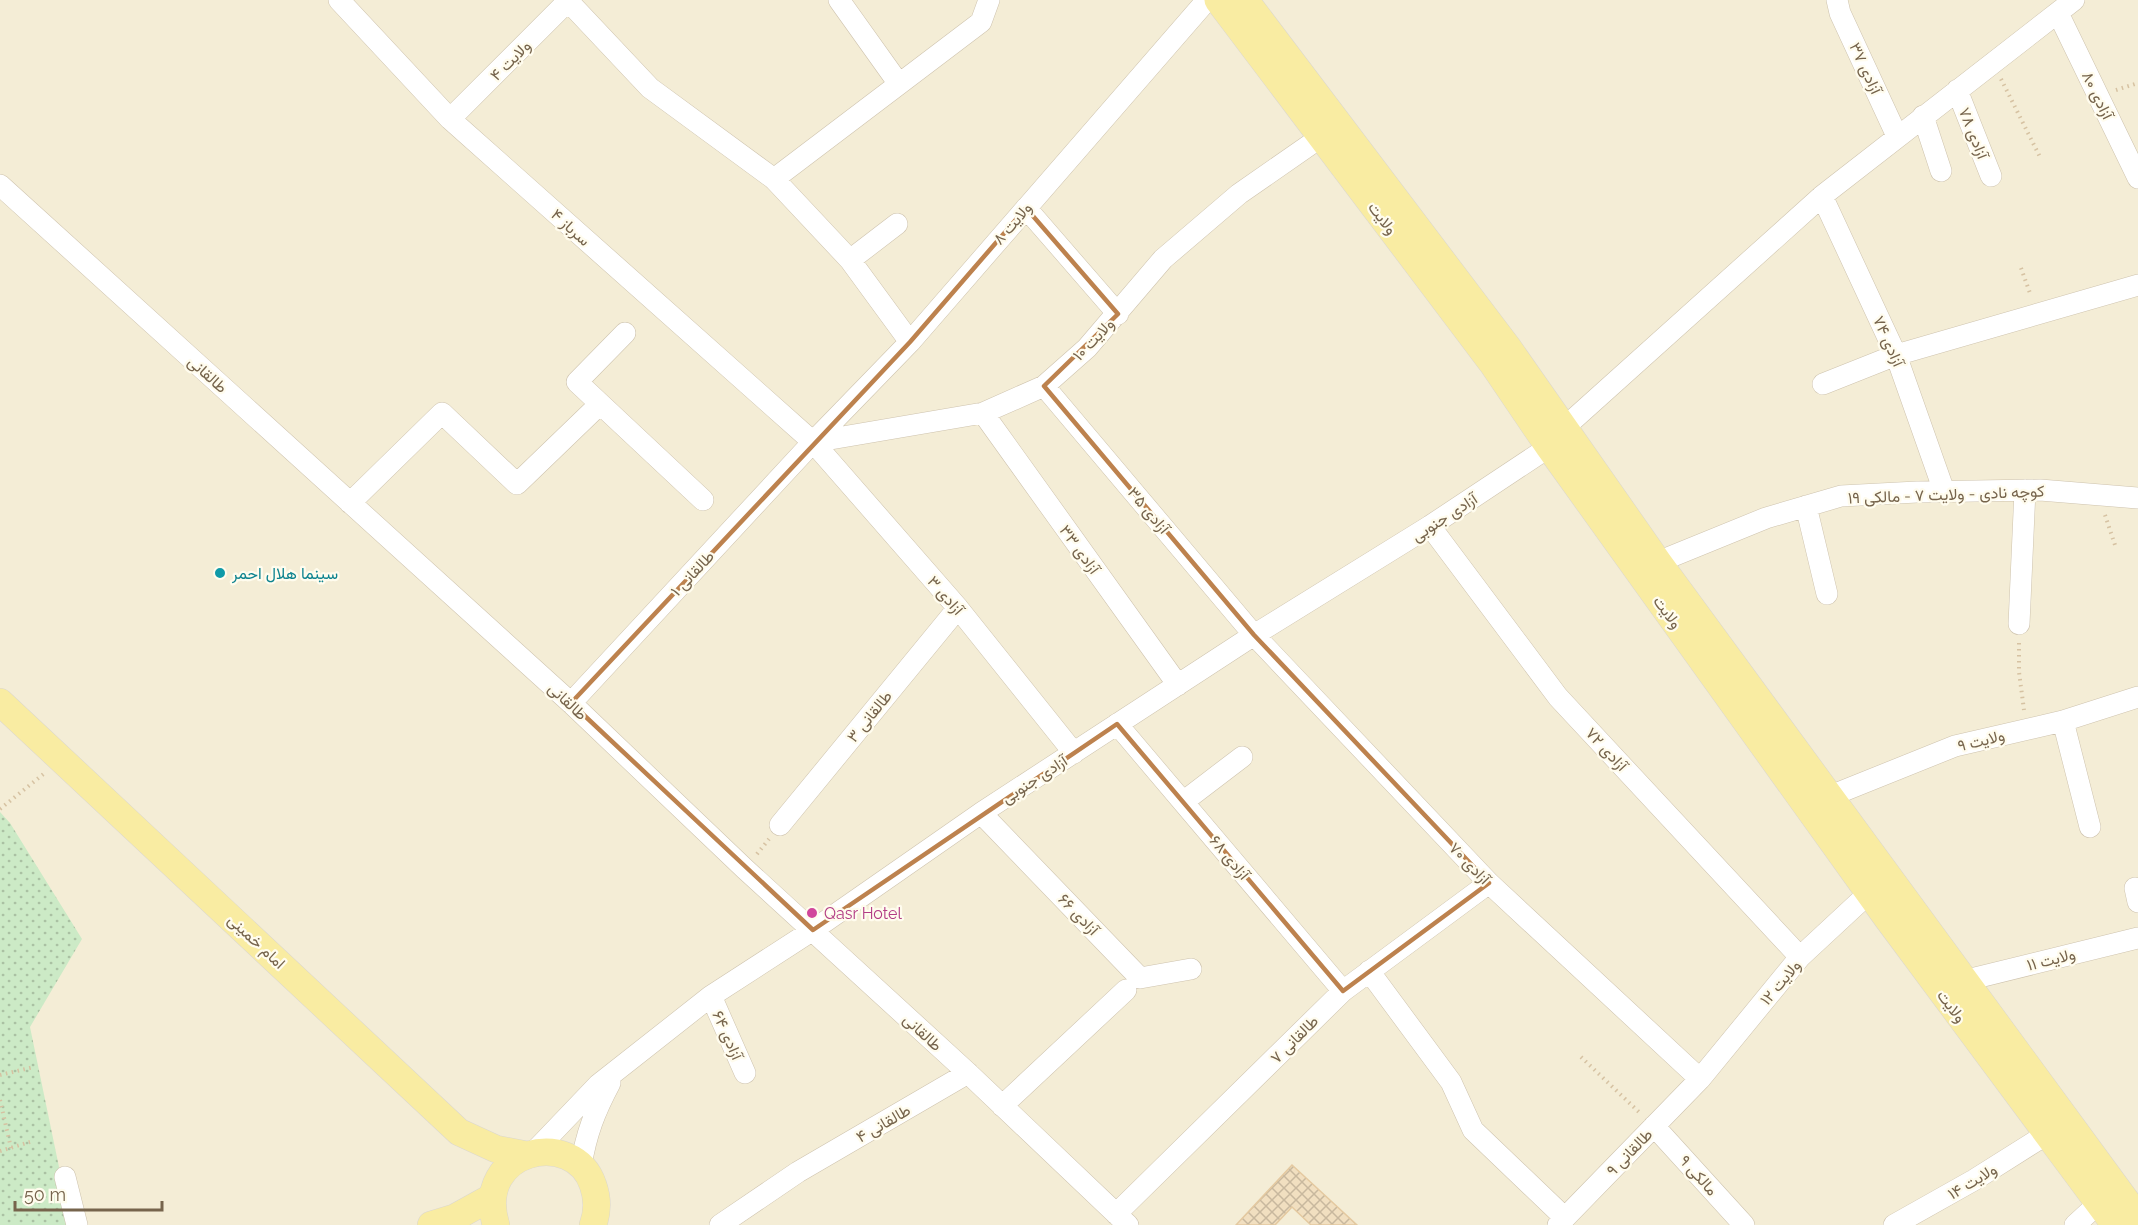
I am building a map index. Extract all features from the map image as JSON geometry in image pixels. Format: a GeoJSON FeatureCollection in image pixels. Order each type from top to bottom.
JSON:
{"type":"FeatureCollection","features":[{"type":"Feature","properties":{"kind":"main road","name":"ولایت"},"geometry":{"type":"LineString","coordinates":[[1218,0],[1492,363],[1557,437],[1658,562],[2138,1217]]}},
{"type":"Feature","properties":{"kind":"main road","name":"ولایت"},"geometry":{"type":"LineString","coordinates":[[1245,0],[1502,339],[1557,437],[1869,893],[2115,1225]]}},
{"type":"Feature","properties":{"kind":"main road","name":"امام خمینی"},"geometry":{"type":"LineString","coordinates":[[0,702],[459,1132],[496,1149],[530,1154],[550,1152],[566,1156],[581,1166]]}},
{"type":"Feature","properties":{"kind":"main road"},"geometry":{"type":"LineString","coordinates":[[459,1132],[483,1155],[494,1189],[492,1212],[496,1225]]}},
{"type":"Feature","properties":{"kind":"main road"},"geometry":{"type":"LineString","coordinates":[[431,1225],[454,1218],[494,1189],[506,1168],[518,1158],[530,1154]]}},
{"type":"Feature","properties":{"kind":"main road"},"geometry":{"type":"LineString","coordinates":[[581,1166],[592,1180],[597,1197],[596,1222]]}},
{"type":"Feature","properties":{"kind":"street"},"geometry":{"type":"LineString","coordinates":[[569,0],[650,88],[774,179],[850,260],[910,342]]}},
{"type":"Feature","properties":{"kind":"street","name":"ولایت ۴"},"geometry":{"type":"LineString","coordinates":[[450,119],[569,0]]}},
{"type":"Feature","properties":{"kind":"street"},"geometry":{"type":"LineString","coordinates":[[839,0],[899,84]]}},
{"type":"Feature","properties":{"kind":"street"},"geometry":{"type":"LineString","coordinates":[[774,179],[981,22],[989,0]]}},
{"type":"Feature","properties":{"kind":"street","name":"ولایت ۸"},"geometry":{"type":"LineString","coordinates":[[813,442],[910,342],[1207,0]]}},
{"type":"Feature","properties":{"kind":"street","name":"آزادی ۳۷"},"geometry":{"type":"LineString","coordinates":[[1837,0],[1840,13],[1897,136]]}},
{"type":"Feature","properties":{"kind":"street","name":"سرباز ۴"},"geometry":{"type":"LineString","coordinates":[[350,4],[450,119],[813,442]]}},
{"type":"Feature","properties":{"kind":"street","name":"آزادی جنوبی"},"geometry":{"type":"LineString","coordinates":[[581,1166],[584,1142],[596,1109],[615,1072],[711,996],[813,930],[981,813],[1254,634],[1430,526],[1557,437],[1822,196],[2066,6]]}},
{"type":"Feature","properties":{"kind":"street","name":"آزادی ۸۰"},"geometry":{"type":"LineString","coordinates":[[2066,6],[2138,178]]}},
{"type":"Feature","properties":{"kind":"street","name":"آزادی ۷۸"},"geometry":{"type":"LineString","coordinates":[[1957,90],[1991,176]]}},
{"type":"Feature","properties":{"kind":"street"},"geometry":{"type":"LineString","coordinates":[[1923,116],[1941,171]]}},
{"type":"Feature","properties":{"kind":"street","name":"ولایت ۱۰"},"geometry":{"type":"LineString","coordinates":[[813,442],[983,413],[1044,386],[1088,348],[1163,259],[1239,194],[1321,137]]}},
{"type":"Feature","properties":{"kind":"street","name":"طالقانی"},"geometry":{"type":"LineString","coordinates":[[0,184],[571,703],[745,869],[968,1073],[1122,1220]]}},
{"type":"Feature","properties":{"kind":"street","name":"آزادی ۷۴"},"geometry":{"type":"LineString","coordinates":[[1822,196],[1896,355],[1944,491]]}},
{"type":"Feature","properties":{"kind":"street"},"geometry":{"type":"LineString","coordinates":[[1026,208],[1118,314]]}},
{"type":"Feature","properties":{"kind":"street"},"geometry":{"type":"LineString","coordinates":[[850,260],[897,224]]}},
{"type":"Feature","properties":{"kind":"street"},"geometry":{"type":"LineString","coordinates":[[1823,384],[1896,355],[2138,285]]}},
{"type":"Feature","properties":{"kind":"street"},"geometry":{"type":"LineString","coordinates":[[626,333],[577,382],[704,500]]}},
{"type":"Feature","properties":{"kind":"street","name":"آزادی ۳۵"},"geometry":{"type":"LineString","coordinates":[[1044,386],[1254,634]]}},
{"type":"Feature","properties":{"kind":"street"},"geometry":{"type":"LineString","coordinates":[[350,503],[442,413],[517,483],[600,404]]}},
{"type":"Feature","properties":{"kind":"street","name":"آزادی ۳۳"},"geometry":{"type":"LineString","coordinates":[[983,413],[1178,685]]}},
{"type":"Feature","properties":{"kind":"street","name":"آزادی ۳"},"geometry":{"type":"LineString","coordinates":[[813,442],[958,608],[1074,753]]}},
{"type":"Feature","properties":{"kind":"street","name":"طالقانی ۱"},"geometry":{"type":"LineString","coordinates":[[571,703],[813,442]]}},
{"type":"Feature","properties":{"kind":"street"},"geometry":{"type":"LineString","coordinates":[[2019,624],[2025,490]]}},
{"type":"Feature","properties":{"kind":"street","name":"کوچه نادی - ولایت ۷ - مالکی ۱۹"},"geometry":{"type":"LineString","coordinates":[[1658,562],[1766,518],[1840,496],[2025,490],[2138,498]]}},
{"type":"Feature","properties":{"kind":"street"},"geometry":{"type":"LineString","coordinates":[[1806,506],[1827,594]]}},
{"type":"Feature","properties":{"kind":"street","name":"آزادی ۷۲"},"geometry":{"type":"LineString","coordinates":[[1430,526],[1558,697],[1800,957]]}},
{"type":"Feature","properties":{"kind":"street","name":"طالقانی ۳"},"geometry":{"type":"LineString","coordinates":[[780,825],[958,608]]}},
{"type":"Feature","properties":{"kind":"street","name":"آزادی ۷۰"},"geometry":{"type":"LineString","coordinates":[[1254,634],[1489,883],[1700,1079]]}},
{"type":"Feature","properties":{"kind":"street","name":"ولایت ۹"},"geometry":{"type":"LineString","coordinates":[[1828,796],[1956,746],[2063,721],[2138,697]]}},
{"type":"Feature","properties":{"kind":"street"},"geometry":{"type":"LineString","coordinates":[[2063,721],[2090,827]]}},
{"type":"Feature","properties":{"kind":"street","name":"آزادی ۶۸"},"geometry":{"type":"LineString","coordinates":[[1117,724],[1342,991]]}},
{"type":"Feature","properties":{"kind":"street"},"geometry":{"type":"LineString","coordinates":[[1183,802],[1242,757]]}},
{"type":"Feature","properties":{"kind":"street","name":"آزادی ۶۶"},"geometry":{"type":"LineString","coordinates":[[981,813],[1140,978],[1191,969]]}},
{"type":"Feature","properties":{"kind":"street","name":"طالقانی ۷"},"geometry":{"type":"LineString","coordinates":[[1122,1220],[1342,991],[1489,883]]}},
{"type":"Feature","properties":{"kind":"street","name":"ولایت ۱۲"},"geometry":{"type":"LineString","coordinates":[[1700,1079],[1800,957],[1869,893]]}},
{"type":"Feature","properties":{"kind":"street","name":"ولایت ۱۱"},"geometry":{"type":"LineString","coordinates":[[1963,981],[2138,938]]}},
{"type":"Feature","properties":{"kind":"street"},"geometry":{"type":"LineString","coordinates":[[1369,971],[1451,1082],[1473,1130],[1562,1221]]}},
{"type":"Feature","properties":{"kind":"street"},"geometry":{"type":"LineString","coordinates":[[1002,1106],[1126,990]]}},
{"type":"Feature","properties":{"kind":"street","name":"آزادی ۶۴"},"geometry":{"type":"LineString","coordinates":[[711,996],[745,1073]]}},
{"type":"Feature","properties":{"kind":"street"},"geometry":{"type":"LineString","coordinates":[[530,1154],[584,1099],[615,1072]]}},
{"type":"Feature","properties":{"kind":"street","name":"طالقانی ۴"},"geometry":{"type":"LineString","coordinates":[[720,1225],[798,1172],[968,1073]]}},
{"type":"Feature","properties":{"kind":"street","name":"طالقانی ۹"},"geometry":{"type":"LineString","coordinates":[[1562,1221],[1700,1079]]}},
{"type":"Feature","properties":{"kind":"street","name":"مالکی ۹"},"geometry":{"type":"LineString","coordinates":[[1654,1126],[1744,1225]]}},
{"type":"Feature","properties":{"kind":"street","name":"ولایت ۱۴"},"geometry":{"type":"LineString","coordinates":[[1894,1225],[1923,1219],[1974,1180],[2047,1134]]}},
{"type":"Feature","properties":{"kind":"street"},"geometry":{"type":"LineString","coordinates":[[65,1177],[77,1225]]}},
{"type":"Feature","properties":{"kind":"street"},"geometry":{"type":"LineString","coordinates":[[2075,1225],[2098,1203]]}},
{"type":"Feature","properties":{"kind":"path"},"geometry":{"type":"LineString","coordinates":[[1993,62],[2040,157]]}},
{"type":"Feature","properties":{"kind":"path"},"geometry":{"type":"LineString","coordinates":[[2021,268],[2037,314]]}},
{"type":"Feature","properties":{"kind":"path"},"geometry":{"type":"LineString","coordinates":[[2098,494],[2116,548]]}},
{"type":"Feature","properties":{"kind":"path"},"geometry":{"type":"LineString","coordinates":[[2019,624],[2019,672],[2026,729]]}},
{"type":"Feature","properties":{"kind":"path"},"geometry":{"type":"LineString","coordinates":[[0,809],[62,759]]}},
{"type":"Feature","properties":{"kind":"path"},"geometry":{"type":"LineString","coordinates":[[745,869],[780,825]]}},
{"type":"Feature","properties":{"kind":"path"},"geometry":{"type":"LineString","coordinates":[[1581,1057],[1654,1126]]}},
{"type":"Feature","properties":{"kind":"path"},"geometry":{"type":"LineString","coordinates":[[0,1075],[34,1067]]}},
{"type":"Feature","properties":{"kind":"path"},"geometry":{"type":"LineString","coordinates":[[0,1100],[11,1148]]}},
{"type":"Feature","properties":{"kind":"path"},"geometry":{"type":"LineString","coordinates":[[0,1151],[30,1142]]}},
{"type":"Feature","properties":{"kind":"highlighted area"},"geometry":{"type":"Polygon","coordinates":[[[1026,208],[1118,314],[1044,386],[1254,635],[1489,883],[1343,991],[1117,724],[813,930],[571,703],[910,342],[1026,208]]]}},
{"type":"Feature","properties":{"kind":"shaded area"},"geometry":{"type":"Polygon","coordinates":[[[0,0],[2138,0],[2138,1225],[0,1225],[0,0]]]}},
{"type":"Feature","properties":{"kind":"green space"},"geometry":{"type":"Polygon","coordinates":[[[0,812],[10,823],[82,939],[30,1027],[71,1225],[0,1225],[0,812]]]}},
{"type":"Feature","properties":{"kind":"building"},"geometry":{"type":"Polygon","coordinates":[[[1292,1165],[1357,1225],[1311,1225],[1292,1207],[1275,1225],[1236,1225],[1292,1165]]]}},
{"type":"Feature","properties":{"kind":"place","name":"سینما هلال احمر"},"geometry":{"type":"Point","coordinates":[220,573]}},
{"type":"Feature","properties":{"kind":"place","name":"Qasr Hotel"},"geometry":{"type":"Point","coordinates":[812,913]}}]}
